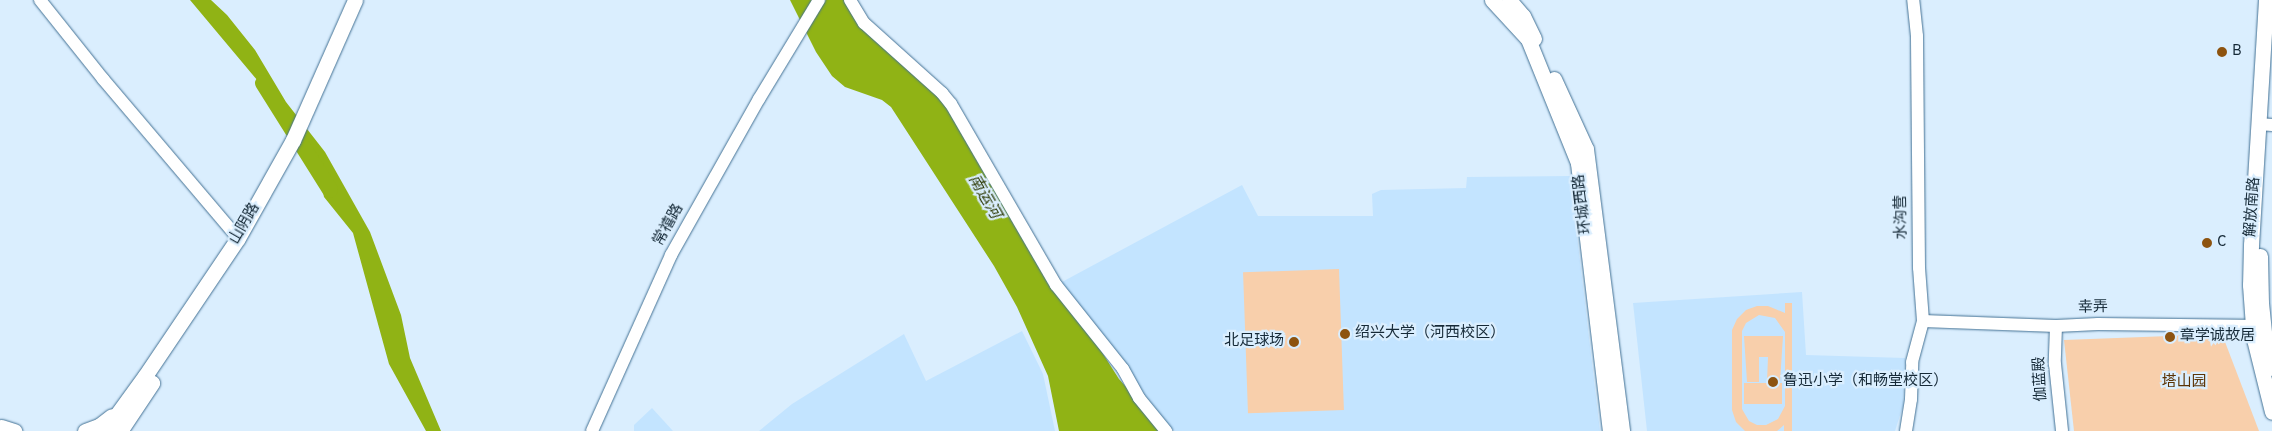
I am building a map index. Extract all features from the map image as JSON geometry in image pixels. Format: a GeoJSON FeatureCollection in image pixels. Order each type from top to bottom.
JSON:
{"type":"FeatureCollection","features":[{"type":"Feature","properties":{"kind":"main road","name":"山阴路"},"geometry":{"type":"LineString","coordinates":[[120,431],[125,413],[238,238],[299,139],[355,0]]}},
{"type":"Feature","properties":{"kind":"main road","name":"山阴路"},"geometry":{"type":"LineString","coordinates":[[105,431],[125,413],[222,280],[299,139],[366,0]]}},
{"type":"Feature","properties":{"kind":"main road","name":"环城西路"},"geometry":{"type":"LineString","coordinates":[[1492,0],[1528,39],[1578,163],[1610,431]]}},
{"type":"Feature","properties":{"kind":"main road","name":"环城西路"},"geometry":{"type":"LineString","coordinates":[[1509,0],[1523,16],[1586,149],[1622,431]]}},
{"type":"Feature","properties":{"kind":"main road","name":"解放南路"},"geometry":{"type":"LineString","coordinates":[[2266,0],[2266,125]]}},
{"type":"Feature","properties":{"kind":"main road","name":"解放南路"},"geometry":{"type":"LineString","coordinates":[[2272,33],[2266,125],[2250,245],[2258,326],[2272,412]]}},
{"type":"Feature","properties":{"kind":"main road","name":"解放南路"},"geometry":{"type":"LineString","coordinates":[[2258,326],[2272,368]]}},
{"type":"Feature","properties":{"kind":"main road"},"geometry":{"type":"LineString","coordinates":[[85,431],[125,413],[124,431]]}},
{"type":"Feature","properties":{"kind":"street"},"geometry":{"type":"LineString","coordinates":[[40,0],[103,79],[238,238]]}},
{"type":"Feature","properties":{"kind":"street","name":"常禧路"},"geometry":{"type":"LineString","coordinates":[[592,431],[670,255],[759,99],[819,0]]}},
{"type":"Feature","properties":{"kind":"street"},"geometry":{"type":"LineString","coordinates":[[850,0],[864,23],[942,93],[951,104],[1056,286],[1123,370],[1139,398],[1166,431]]}},
{"type":"Feature","properties":{"kind":"street","name":"水沟营"},"geometry":{"type":"LineString","coordinates":[[1906,431],[1911,399],[1912,362],[1923,321],[1919,268],[1916,36],[1913,0]]}},
{"type":"Feature","properties":{"kind":"street","name":"幸弄"},"geometry":{"type":"LineString","coordinates":[[1923,321],[2056,326],[2098,324],[2258,326]]}},
{"type":"Feature","properties":{"kind":"street","name":"伽蓝殿"},"geometry":{"type":"LineString","coordinates":[[2056,326],[2056,364],[2062,431]]}},
{"type":"Feature","properties":{"kind":"shaded area","name":"绍兴大学（河西校区）"},"geometry":{"type":"Polygon","coordinates":[[[1570,176],[1600,431],[1175,431],[1163,423],[1126,365],[1075,303],[1062,282],[1242,185],[1258,216],[1373,216],[1372,194],[1381,190],[1466,188],[1467,177],[1570,176]]]}},
{"type":"Feature","properties":{"kind":"shaded area","name":"鲁迅小学（和畅堂校区）"},"geometry":{"type":"Polygon","coordinates":[[[1802,292],[1806,355],[1905,358],[1903,406],[1895,431],[1647,431],[1633,303],[1802,292]]]}},
{"type":"Feature","properties":{"kind":"shaded area"},"geometry":{"type":"Polygon","coordinates":[[[1022,331],[1043,374],[1055,431],[759,431],[792,404],[904,334],[926,381],[1022,331]]]}},
{"type":"Feature","properties":{"kind":"shaded area"},"geometry":{"type":"Polygon","coordinates":[[[652,408],[673,431],[634,431],[634,425],[652,408]]]}},
{"type":"Feature","properties":{"kind":"green space","name":"北足球场"},"geometry":{"type":"Polygon","coordinates":[[[1339,269],[1344,410],[1248,413],[1243,272],[1339,269]]]}},
{"type":"Feature","properties":{"kind":"green space"},"geometry":{"type":"Polygon","coordinates":[[[1785,303],[1792,303],[1792,431],[1784,431],[1784,425],[1777,431],[1745,431],[1736,422],[1732,410],[1732,330],[1737,319],[1746,310],[1757,306],[1768,306],[1785,313],[1785,303]],[[1759,315],[1746,323],[1742,331],[1742,409],[1749,421],[1757,425],[1766,425],[1778,419],[1785,406],[1785,332],[1775,318],[1759,315]]]}},
{"type":"Feature","properties":{"kind":"green space","name":"塔山园"},"geometry":{"type":"Polygon","coordinates":[[[2222,334],[2259,431],[2074,431],[2064,340],[2222,334]]]}},
{"type":"Feature","properties":{"kind":"green space"},"geometry":{"type":"Polygon","coordinates":[[[1744,336],[1783,336],[1780,382],[1767,382],[1768,357],[1759,357],[1759,382],[1747,382],[1744,336]]]}},
{"type":"Feature","properties":{"kind":"green space"},"geometry":{"type":"Polygon","coordinates":[[[1744,383],[1782,383],[1782,404],[1744,404],[1744,383]]]}},
{"type":"Feature","properties":{"kind":"water"},"geometry":{"type":"Polygon","coordinates":[[[190,0],[211,0],[227,15],[255,50],[286,102],[325,152],[370,232],[401,315],[410,358],[441,431],[426,431],[389,364],[353,233],[324,197],[317,165],[263,87],[190,0]]]}},
{"type":"Feature","properties":{"kind":"water","name":"南运河"},"geometry":{"type":"Polygon","coordinates":[[[790,0],[850,0],[931,83],[1119,379],[1165,431],[1059,431],[1048,376],[1017,307],[994,266],[891,107],[882,100],[845,87],[832,76],[816,52],[790,0]]]}},
{"type":"Feature","properties":{"kind":"waterway"},"geometry":{"type":"LineString","coordinates":[[263,83],[330,190]]}},
{"type":"Feature","properties":{"kind":"place","name":"B"},"geometry":{"type":"Point","coordinates":[2222,52]}},
{"type":"Feature","properties":{"kind":"place","name":"C"},"geometry":{"type":"Point","coordinates":[2207,243]}},
{"type":"Feature","properties":{"kind":"place","name":"绍兴大学（河西校区）"},"geometry":{"type":"Point","coordinates":[1345,334]}},
{"type":"Feature","properties":{"kind":"place","name":"章学诚故居"},"geometry":{"type":"Point","coordinates":[2170,337]}},
{"type":"Feature","properties":{"kind":"place","name":"北足球场"},"geometry":{"type":"Point","coordinates":[1294,342]}},
{"type":"Feature","properties":{"kind":"place","name":"鲁迅小学（和畅堂校区）"},"geometry":{"type":"Point","coordinates":[1773,382]}}]}
